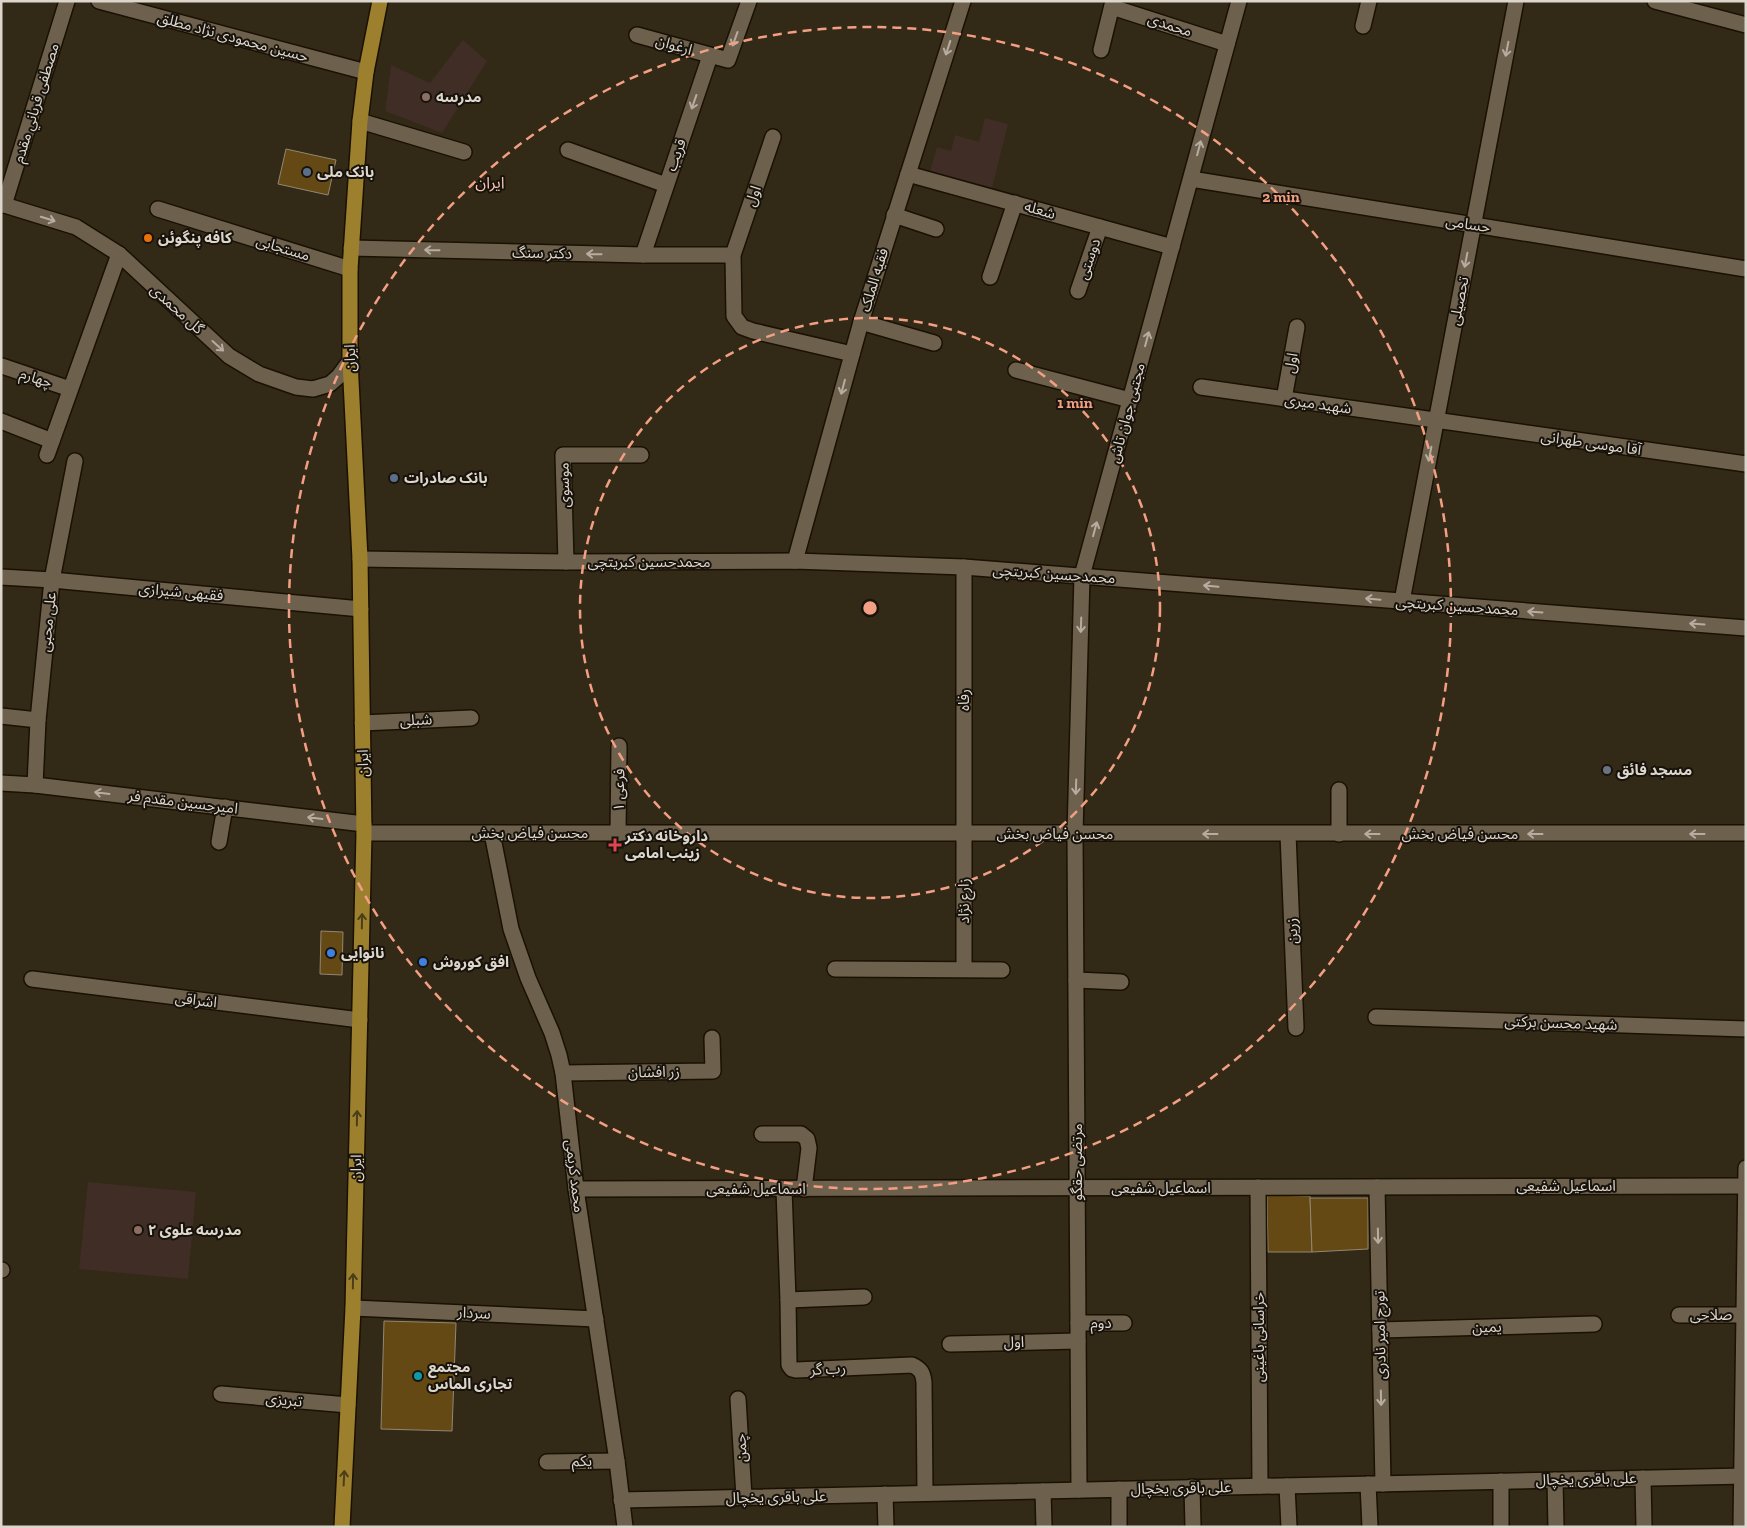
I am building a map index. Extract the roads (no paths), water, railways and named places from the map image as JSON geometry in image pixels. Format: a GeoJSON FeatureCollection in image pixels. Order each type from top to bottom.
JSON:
{"type":"FeatureCollection","features":[{"type":"Feature","properties":{"kind":"main road","name":"ایران"},"geometry":{"type":"LineString","coordinates":[[342,1527],[352,1308],[364,828],[360,559],[350,361],[350,269],[360,121],[366,72],[380,1]]}},
{"type":"Feature","properties":{"kind":"street","name":"مصطفی قرباني مقدم"},"geometry":{"type":"LineString","coordinates":[[3,205],[67,1]]}},
{"type":"Feature","properties":{"kind":"street","name":"حسین محمودی نژاد مطلق"},"geometry":{"type":"LineString","coordinates":[[100,1],[366,72]]}},
{"type":"Feature","properties":{"kind":"street"},"geometry":{"type":"LineString","coordinates":[[710,56],[728,60],[749,1]]}},
{"type":"Feature","properties":{"kind":"street","name":"فقیه الملک"},"geometry":{"type":"LineString","coordinates":[[795,560],[861,322],[963,1]]}},
{"type":"Feature","properties":{"kind":"street","name":"مجتبی جوان تاش"},"geometry":{"type":"LineString","coordinates":[[1075,834],[1082,576],[1239,1]]}},
{"type":"Feature","properties":{"kind":"street"},"geometry":{"type":"LineString","coordinates":[[1363,26],[1369,1]]}},
{"type":"Feature","properties":{"kind":"street","name":"تحصیلی"},"geometry":{"type":"LineString","coordinates":[[1402,601],[1516,1]]}},
{"type":"Feature","properties":{"kind":"street"},"geometry":{"type":"LineString","coordinates":[[1665,3],[1746,25]]}},
{"type":"Feature","properties":{"kind":"street","name":"محمدی"},"geometry":{"type":"LineString","coordinates":[[1101,50],[1113,4],[1228,44]]}},
{"type":"Feature","properties":{"kind":"street","name":"ارغوان"},"geometry":{"type":"LineString","coordinates":[[637,35],[710,56]]}},
{"type":"Feature","properties":{"kind":"street","name":"قریب"},"geometry":{"type":"LineString","coordinates":[[643,255],[710,56]]}},
{"type":"Feature","properties":{"kind":"street"},"geometry":{"type":"LineString","coordinates":[[360,121],[464,152]]}},
{"type":"Feature","properties":{"kind":"street","name":"اول"},"geometry":{"type":"LineString","coordinates":[[773,137],[733,256],[734,316],[742,327],[753,331],[852,354]]}},
{"type":"Feature","properties":{"kind":"street"},"geometry":{"type":"LineString","coordinates":[[568,150],[666,185]]}},
{"type":"Feature","properties":{"kind":"street","name":"شعله"},"geometry":{"type":"LineString","coordinates":[[908,174],[1172,247]]}},
{"type":"Feature","properties":{"kind":"street","name":"حسامی"},"geometry":{"type":"LineString","coordinates":[[1190,179],[1746,269]]}},
{"type":"Feature","properties":{"kind":"street"},"geometry":{"type":"LineString","coordinates":[[990,278],[1015,203]]}},
{"type":"Feature","properties":{"kind":"street","name":"گل محمدی"},"geometry":{"type":"LineString","coordinates":[[3,205],[76,227],[119,254],[229,356],[259,374],[286,384],[313,389],[330,384],[339,376],[350,361]]}},
{"type":"Feature","properties":{"kind":"street","name":"مستجابی"},"geometry":{"type":"LineString","coordinates":[[158,209],[350,269]]}},
{"type":"Feature","properties":{"kind":"street"},"geometry":{"type":"LineString","coordinates":[[894,216],[936,228]]}},
{"type":"Feature","properties":{"kind":"street","name":"دوستی"},"geometry":{"type":"LineString","coordinates":[[1078,291],[1100,227]]}},
{"type":"Feature","properties":{"kind":"street","name":"دکتر سنگ"},"geometry":{"type":"LineString","coordinates":[[351,248],[733,256]]}},
{"type":"Feature","properties":{"kind":"street"},"geometry":{"type":"LineString","coordinates":[[1,420],[49,448],[119,254]]}},
{"type":"Feature","properties":{"kind":"street"},"geometry":{"type":"LineString","coordinates":[[861,322],[934,343]]}},
{"type":"Feature","properties":{"kind":"street","name":"اول"},"geometry":{"type":"LineString","coordinates":[[1284,399],[1298,327]]}},
{"type":"Feature","properties":{"kind":"street","name":"چهارم"},"geometry":{"type":"LineString","coordinates":[[2,366],[70,389]]}},
{"type":"Feature","properties":{"kind":"street"},"geometry":{"type":"LineString","coordinates":[[1016,370],[1130,400]]}},
{"type":"Feature","properties":{"kind":"street","name":"شهید میری"},"geometry":{"type":"LineString","coordinates":[[1201,387],[1436,421]]}},
{"type":"Feature","properties":{"kind":"street","name":"آقا موسی طهرانی"},"geometry":{"type":"LineString","coordinates":[[1436,421],[1746,464]]}},
{"type":"Feature","properties":{"kind":"street","name":"موسوی"},"geometry":{"type":"LineString","coordinates":[[566,562],[563,456],[641,455]]}},
{"type":"Feature","properties":{"kind":"street","name":"علی محبی"},"geometry":{"type":"LineString","coordinates":[[35,785],[38,720],[52,580],[75,461]]}},
{"type":"Feature","properties":{"kind":"street","name":"محمدحسین کبریتچی"},"geometry":{"type":"LineString","coordinates":[[360,559],[566,562],[795,560],[964,567],[1746,628]]}},
{"type":"Feature","properties":{"kind":"street","name":"رفاه"},"geometry":{"type":"LineString","coordinates":[[964,567],[964,834]]}},
{"type":"Feature","properties":{"kind":"street","name":"فقیهی شیرازی"},"geometry":{"type":"LineString","coordinates":[[1,577],[52,580],[360,609]]}},
{"type":"Feature","properties":{"kind":"street"},"geometry":{"type":"LineString","coordinates":[[1,716],[38,720]]}},
{"type":"Feature","properties":{"kind":"street","name":"شبلی"},"geometry":{"type":"LineString","coordinates":[[362,723],[471,718]]}},
{"type":"Feature","properties":{"kind":"street","name":"فرعی ۱"},"geometry":{"type":"LineString","coordinates":[[618,834],[619,746]]}},
{"type":"Feature","properties":{"kind":"street","name":"امیرحسین مقدم فر"},"geometry":{"type":"LineString","coordinates":[[1,783],[35,785],[225,807],[364,828]]}},
{"type":"Feature","properties":{"kind":"street"},"geometry":{"type":"LineString","coordinates":[[1339,790],[1339,834]]}},
{"type":"Feature","properties":{"kind":"street"},"geometry":{"type":"LineString","coordinates":[[219,842],[225,807]]}},
{"type":"Feature","properties":{"kind":"street","name":"محسن فیاض بخش"},"geometry":{"type":"LineString","coordinates":[[364,828],[492,833],[618,834],[1746,834]]}},
{"type":"Feature","properties":{"kind":"street","name":"محمد کریمی"},"geometry":{"type":"LineString","coordinates":[[492,833],[511,929],[528,978],[552,1033],[563,1073],[576,1189],[617,1461],[625,1527]]}},
{"type":"Feature","properties":{"kind":"street","name":"زارع نژاد"},"geometry":{"type":"LineString","coordinates":[[964,834],[964,969]]}},
{"type":"Feature","properties":{"kind":"street","name":"مرتضی حقگو"},"geometry":{"type":"LineString","coordinates":[[1075,834],[1079,1490]]}},
{"type":"Feature","properties":{"kind":"street","name":"زرین"},"geometry":{"type":"LineString","coordinates":[[1288,834],[1296,1028]]}},
{"type":"Feature","properties":{"kind":"street"},"geometry":{"type":"LineString","coordinates":[[835,969],[1002,970]]}},
{"type":"Feature","properties":{"kind":"street","name":"اشراقی"},"geometry":{"type":"LineString","coordinates":[[32,979],[360,1020]]}},
{"type":"Feature","properties":{"kind":"street"},"geometry":{"type":"LineString","coordinates":[[1076,980],[1121,982]]}},
{"type":"Feature","properties":{"kind":"street","name":"شهید محسن برکتی"},"geometry":{"type":"LineString","coordinates":[[1376,1017],[1746,1028]]}},
{"type":"Feature","properties":{"kind":"street","name":"زر افشان"},"geometry":{"type":"LineString","coordinates":[[563,1073],[713,1071],[712,1038]]}},
{"type":"Feature","properties":{"kind":"street"},"geometry":{"type":"LineString","coordinates":[[762,1134],[801,1134],[807,1139],[809,1148],[804,1189]]}},
{"type":"Feature","properties":{"kind":"street"},"geometry":{"type":"LineString","coordinates":[[1741,1527],[1744,1476],[1746,1168]]}},
{"type":"Feature","properties":{"kind":"street","name":"اسماعیل شفیعی"},"geometry":{"type":"LineString","coordinates":[[576,1189],[1746,1186]]}},
{"type":"Feature","properties":{"kind":"street","name":"تورج امیر نادری"},"geometry":{"type":"LineString","coordinates":[[1376,1484],[1380,1330],[1377,1187]]}},
{"type":"Feature","properties":{"kind":"street","name":"خراسانی باغینی"},"geometry":{"type":"LineString","coordinates":[[1258,1188],[1260,1486]]}},
{"type":"Feature","properties":{"kind":"street","name":"رب گر"},"geometry":{"type":"LineString","coordinates":[[784,1189],[789,1365],[792,1369],[912,1365],[918,1367],[923,1374],[925,1493]]}},
{"type":"Feature","properties":{"kind":"street"},"geometry":{"type":"LineString","coordinates":[[788,1300],[864,1297]]}},
{"type":"Feature","properties":{"kind":"street","name":"سردار"},"geometry":{"type":"LineString","coordinates":[[352,1308],[596,1319]]}},
{"type":"Feature","properties":{"kind":"street","name":"صلاحی"},"geometry":{"type":"LineString","coordinates":[[1679,1315],[1744,1315]]}},
{"type":"Feature","properties":{"kind":"street","name":"دوم"},"geometry":{"type":"LineString","coordinates":[[1078,1323],[1124,1323]]}},
{"type":"Feature","properties":{"kind":"street","name":"یمین"},"geometry":{"type":"LineString","coordinates":[[1380,1330],[1594,1324]]}},
{"type":"Feature","properties":{"kind":"street","name":"اول"},"geometry":{"type":"LineString","coordinates":[[950,1344],[1078,1342]]}},
{"type":"Feature","properties":{"kind":"street","name":"تبریزی"},"geometry":{"type":"LineString","coordinates":[[221,1394],[348,1405]]}},
{"type":"Feature","properties":{"kind":"street","name":"چمن"},"geometry":{"type":"LineString","coordinates":[[738,1399],[744,1497]]}},
{"type":"Feature","properties":{"kind":"street","name":"یکم"},"geometry":{"type":"LineString","coordinates":[[547,1462],[617,1461]]}},
{"type":"Feature","properties":{"kind":"street","name":"علی باقری یخچال"},"geometry":{"type":"LineString","coordinates":[[621,1500],[1744,1476]]}},
{"type":"Feature","properties":{"kind":"street"},"geometry":{"type":"LineString","coordinates":[[1642,1478],[1644,1527]]}},
{"type":"Feature","properties":{"kind":"street"},"geometry":{"type":"LineString","coordinates":[[1555,1480],[1556,1527]]}},
{"type":"Feature","properties":{"kind":"street"},"geometry":{"type":"LineString","coordinates":[[1501,1481],[1501,1527]]}},
{"type":"Feature","properties":{"kind":"street"},"geometry":{"type":"LineString","coordinates":[[1370,1527],[1376,1484]]}},
{"type":"Feature","properties":{"kind":"street"},"geometry":{"type":"LineString","coordinates":[[1287,1486],[1289,1527]]}},
{"type":"Feature","properties":{"kind":"street"},"geometry":{"type":"LineString","coordinates":[[1192,1487],[1193,1527]]}},
{"type":"Feature","properties":{"kind":"street"},"geometry":{"type":"LineString","coordinates":[[1119,1489],[1119,1527]]}},
{"type":"Feature","properties":{"kind":"street"},"geometry":{"type":"LineString","coordinates":[[1042,1491],[1044,1527]]}},
{"type":"Feature","properties":{"kind":"street"},"geometry":{"type":"LineString","coordinates":[[885,1494],[886,1527]]}},
{"type":"Feature","properties":{"kind":"place","name":"مدرسه"},"geometry":{"type":"Point","coordinates":[426,97]}},
{"type":"Feature","properties":{"kind":"place","name":"بانک ملی"},"geometry":{"type":"Point","coordinates":[307,172]}},
{"type":"Feature","properties":{"kind":"place","name":"کافه پنگوئن"},"geometry":{"type":"Point","coordinates":[148,238]}},
{"type":"Feature","properties":{"kind":"place","name":"بانک صادرات"},"geometry":{"type":"Point","coordinates":[394,478]}},
{"type":"Feature","properties":{"kind":"place","name":"مسجد فائق"},"geometry":{"type":"Point","coordinates":[1607,770]}},
{"type":"Feature","properties":{"kind":"place","name":"داروخانه دکتر زینب امامی"},"geometry":{"type":"Point","coordinates":[615,845]}},
{"type":"Feature","properties":{"kind":"place","name":"نانوایی"},"geometry":{"type":"Point","coordinates":[331,953]}},
{"type":"Feature","properties":{"kind":"place","name":"افق کوروش"},"geometry":{"type":"Point","coordinates":[423,962]}},
{"type":"Feature","properties":{"kind":"place","name":"مدرسه علوی ۲"},"geometry":{"type":"Point","coordinates":[138,1230]}},
{"type":"Feature","properties":{"kind":"place","name":"مجتمع تجاری الماس"},"geometry":{"type":"Point","coordinates":[418,1376]}},
{"type":"Feature","properties":{"kind":"district","name":"ایران"},"geometry":{"type":"Point","coordinates":[490,182]}}]}
